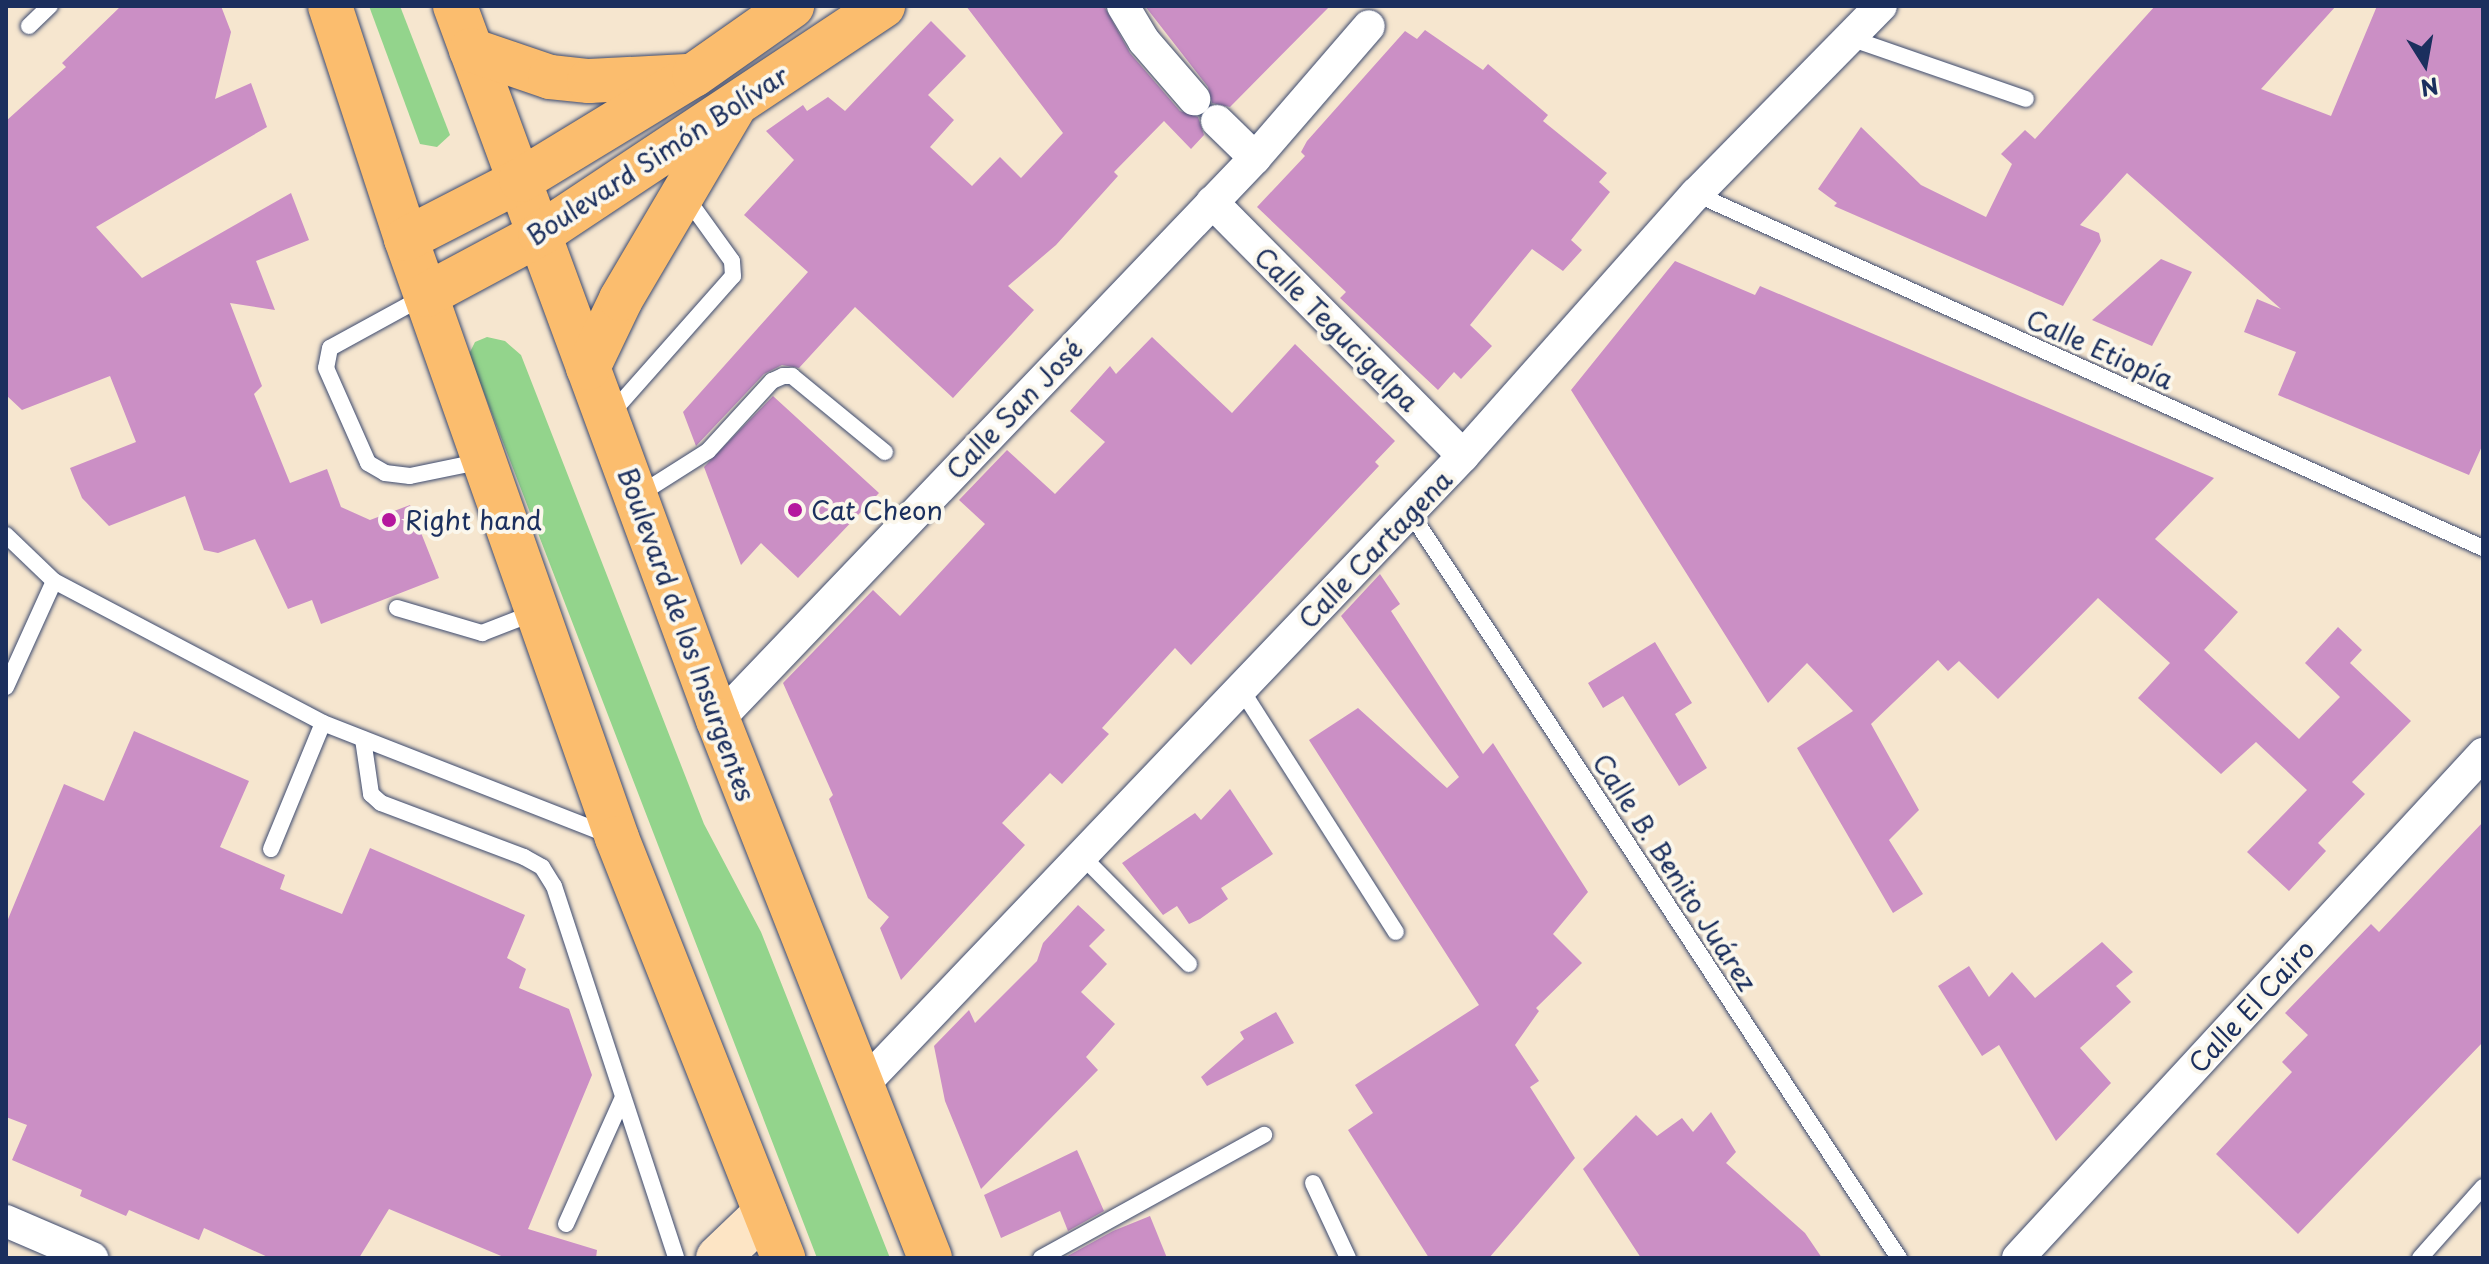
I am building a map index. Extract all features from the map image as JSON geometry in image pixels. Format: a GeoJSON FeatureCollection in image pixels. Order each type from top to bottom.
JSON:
{"type":"FeatureCollection","features":[{"type":"Feature","properties":{"kind":"main road"},"geometry":{"type":"LineString","coordinates":[[330,6],[406,239],[617,838],[783,1258]]}},
{"type":"Feature","properties":{"kind":"main road","name":"Boulevard de los Insurgentes"},"geometry":{"type":"LineString","coordinates":[[455,6],[718,720],[930,1258]]}},
{"type":"Feature","properties":{"kind":"main road","name":"Boulevard Simón Bolívar"},"geometry":{"type":"LineString","coordinates":[[406,239],[521,180],[694,75],[792,6]]}},
{"type":"Feature","properties":{"kind":"main road","name":"Boulevard Simón Bolívar"},"geometry":{"type":"LineString","coordinates":[[426,295],[540,234],[883,6]]}},
{"type":"Feature","properties":{"kind":"main road"},"geometry":{"type":"LineString","coordinates":[[471,50],[516,68],[576,80],[694,75]]}},
{"type":"Feature","properties":{"kind":"main road"},"geometry":{"type":"LineString","coordinates":[[588,368],[621,299],[685,196],[736,103]]}},
{"type":"Feature","properties":{"kind":"street"},"geometry":{"type":"LineString","coordinates":[[1123,6],[1144,41],[1206,110],[1255,158]]}},
{"type":"Feature","properties":{"kind":"street","name":"Calle Cartagena"},"geometry":{"type":"LineString","coordinates":[[862,1086],[1463,456],[1696,194],[1881,6]]}},
{"type":"Feature","properties":{"kind":"street","name":"Calle San José"},"geometry":{"type":"LineString","coordinates":[[718,720],[1255,158],[1369,26]]}},
{"type":"Feature","properties":{"kind":"street","name":"Calle Tegucigalpa"},"geometry":{"type":"LineString","coordinates":[[1212,202],[1463,456]]}},
{"type":"Feature","properties":{"kind":"street","name":"Calle El Cairo"},"geometry":{"type":"LineString","coordinates":[[2018,1258],[2483,754]]}},
{"type":"Feature","properties":{"kind":"street"},"geometry":{"type":"LineString","coordinates":[[718,1258],[765,1213]]}},
{"type":"Feature","properties":{"kind":"street"},"geometry":{"type":"LineString","coordinates":[[6,1221],[92,1258]]}},
{"type":"Feature","properties":{"kind":"lane"},"geometry":{"type":"LineString","coordinates":[[29,26],[50,6]]}},
{"type":"Feature","properties":{"kind":"lane"},"geometry":{"type":"LineString","coordinates":[[1850,38],[2026,99]]}},
{"type":"Feature","properties":{"kind":"lane","name":"Calle Etiopía"},"geometry":{"type":"LineString","coordinates":[[1696,194],[2483,548]]}},
{"type":"Feature","properties":{"kind":"lane"},"geometry":{"type":"LineString","coordinates":[[607,418],[733,276],[732,261],[685,196]]}},
{"type":"Feature","properties":{"kind":"lane"},"geometry":{"type":"LineString","coordinates":[[426,295],[330,348],[326,368],[368,463],[385,473],[410,476],[484,460]]}},
{"type":"Feature","properties":{"kind":"lane"},"geometry":{"type":"LineString","coordinates":[[636,496],[708,451],[772,381],[783,376],[792,376],[885,452]]}},
{"type":"Feature","properties":{"kind":"lane","name":"Calle B. Benito Juárez"},"geometry":{"type":"LineString","coordinates":[[1410,512],[1899,1258]]}},
{"type":"Feature","properties":{"kind":"lane"},"geometry":{"type":"LineString","coordinates":[[6,535],[54,581],[323,723],[617,838]]}},
{"type":"Feature","properties":{"kind":"lane"},"geometry":{"type":"LineString","coordinates":[[6,687],[54,581]]}},
{"type":"Feature","properties":{"kind":"lane"},"geometry":{"type":"LineString","coordinates":[[397,608],[482,633],[537,611]]}},
{"type":"Feature","properties":{"kind":"lane"},"geometry":{"type":"LineString","coordinates":[[1241,689],[1396,932]]}},
{"type":"Feature","properties":{"kind":"lane"},"geometry":{"type":"LineString","coordinates":[[271,849],[323,723]]}},
{"type":"Feature","properties":{"kind":"lane"},"geometry":{"type":"LineString","coordinates":[[363,739],[371,794],[381,803],[542,867],[554,886],[676,1258]]}},
{"type":"Feature","properties":{"kind":"lane"},"geometry":{"type":"LineString","coordinates":[[1082,856],[1189,964]]}},
{"type":"Feature","properties":{"kind":"lane"},"geometry":{"type":"LineString","coordinates":[[566,1224],[623,1097]]}},
{"type":"Feature","properties":{"kind":"lane"},"geometry":{"type":"LineString","coordinates":[[1041,1258],[1264,1135]]}},
{"type":"Feature","properties":{"kind":"lane"},"geometry":{"type":"LineString","coordinates":[[1313,1183],[1348,1258]]}},
{"type":"Feature","properties":{"kind":"lane"},"geometry":{"type":"LineString","coordinates":[[2420,1258],[2483,1187]]}},
{"type":"Feature","properties":{"kind":"green space"},"geometry":{"type":"Polygon","coordinates":[[[369,6],[400,6],[450,135],[437,147],[420,144],[369,6]]]}},
{"type":"Feature","properties":{"kind":"green space"},"geometry":{"type":"Polygon","coordinates":[[[487,337],[505,341],[521,355],[704,824],[761,932],[890,1258],[817,1258],[469,354],[475,342],[487,337]]]}},
{"type":"Feature","properties":{"kind":"building"},"geometry":{"type":"Polygon","coordinates":[[[121,6],[221,6],[231,32],[215,99],[251,83],[267,127],[96,227],[142,278],[291,193],[309,240],[256,261],[275,310],[230,303],[262,386],[254,394],[290,483],[327,469],[341,507],[370,520],[410,505],[439,578],[321,624],[312,600],[288,609],[255,539],[218,553],[204,550],[185,496],[109,526],[82,498],[70,468],[136,442],[110,376],[22,410],[6,395],[6,121],[66,67],[62,63],[121,6]]]}},
{"type":"Feature","properties":{"kind":"building"},"geometry":{"type":"Polygon","coordinates":[[[966,6],[1104,6],[1130,53],[1180,111],[1198,117],[1204,135],[1191,149],[1164,121],[1114,172],[1118,176],[1056,245],[1008,286],[1034,310],[953,398],[855,307],[799,368],[782,365],[764,374],[696,446],[683,412],[808,272],[744,215],[794,160],[766,131],[803,105],[807,111],[828,97],[845,111],[931,21],[966,56],[928,95],[954,120],[930,147],[972,186],[1000,157],[1021,178],[1063,133],[966,6]]]}},
{"type":"Feature","properties":{"kind":"building"},"geometry":{"type":"Polygon","coordinates":[[[1145,6],[1330,6],[1230,107],[1212,103],[1208,87],[1145,6]]]}},
{"type":"Feature","properties":{"kind":"building"},"geometry":{"type":"Polygon","coordinates":[[[2155,6],[2336,6],[2261,89],[2331,116],[2377,6],[2483,6],[2483,444],[2469,475],[2278,395],[2296,352],[2244,332],[2257,299],[2281,309],[2127,173],[2080,225],[2099,233],[2101,241],[2063,306],[1834,206],[1837,203],[1818,189],[1861,127],[1921,185],[1986,217],[2012,164],[2001,154],[2025,130],[2035,139],[2155,6]]]}},
{"type":"Feature","properties":{"kind":"building"},"geometry":{"type":"Polygon","coordinates":[[[1425,30],[1483,70],[1488,64],[1548,115],[1543,121],[1607,173],[1599,182],[1610,192],[1571,240],[1582,250],[1563,271],[1532,249],[1470,325],[1492,346],[1461,379],[1454,372],[1438,390],[1340,298],[1346,292],[1257,207],[1305,156],[1301,152],[1307,141],[1405,31],[1417,39],[1425,30]]]}},
{"type":"Feature","properties":{"kind":"building"},"geometry":{"type":"Polygon","coordinates":[[[2161,259],[2192,272],[2152,346],[2092,320],[2161,259]]]}},
{"type":"Feature","properties":{"kind":"building"},"geometry":{"type":"Polygon","coordinates":[[[1675,261],[1755,295],[1760,286],[2214,478],[2155,539],[2238,612],[2204,650],[2299,739],[2340,697],[2305,663],[2338,627],[2362,650],[2350,663],[2411,721],[2352,782],[2365,794],[2318,843],[2326,851],[2289,891],[2247,852],[2307,790],[2256,742],[2221,774],[2138,698],[2170,663],[2098,598],[1998,699],[1959,661],[1948,671],[1938,660],[1871,724],[1919,810],[1889,840],[1923,894],[1893,913],[1797,748],[1853,711],[1807,663],[1768,703],[1571,390],[1675,261]]]}},
{"type":"Feature","properties":{"kind":"building"},"geometry":{"type":"Polygon","coordinates":[[[1152,337],[1232,413],[1295,344],[1395,441],[1375,462],[1379,466],[1191,665],[1175,648],[1102,728],[1109,734],[1062,784],[1050,773],[1002,823],[1025,845],[901,980],[880,928],[889,917],[868,898],[829,799],[833,795],[783,683],[873,590],[900,616],[985,524],[959,500],[1007,450],[1055,494],[1105,442],[1070,411],[1110,366],[1116,374],[1152,337]]]}},
{"type":"Feature","properties":{"kind":"building"},"geometry":{"type":"Polygon","coordinates":[[[773,396],[879,493],[798,578],[761,543],[741,565],[704,467],[773,396]]]}},
{"type":"Feature","properties":{"kind":"building"},"geometry":{"type":"Polygon","coordinates":[[[1380,574],[1400,604],[1391,611],[1483,754],[1493,743],[1588,892],[1553,934],[1582,963],[1536,1008],[1539,1011],[1515,1045],[1539,1081],[1530,1087],[1575,1158],[1489,1258],[1429,1258],[1348,1130],[1373,1113],[1355,1085],[1479,1005],[1309,740],[1358,708],[1447,788],[1459,777],[1341,616],[1380,574]]]}},
{"type":"Feature","properties":{"kind":"building"},"geometry":{"type":"Polygon","coordinates":[[[1655,642],[1692,703],[1675,714],[1707,768],[1679,786],[1623,696],[1603,708],[1588,683],[1655,642]]]}},
{"type":"Feature","properties":{"kind":"building"},"geometry":{"type":"Polygon","coordinates":[[[134,731],[249,781],[220,847],[285,875],[280,889],[342,914],[370,848],[525,915],[507,958],[526,969],[519,988],[569,1009],[592,1075],[528,1229],[597,1250],[596,1258],[506,1258],[389,1209],[359,1258],[270,1258],[204,1228],[199,1240],[129,1210],[126,1216],[80,1196],[82,1190],[12,1160],[27,1125],[6,1117],[6,924],[64,784],[104,801],[134,731]]]}},
{"type":"Feature","properties":{"kind":"building"},"geometry":{"type":"Polygon","coordinates":[[[1230,789],[1273,854],[1221,888],[1228,899],[1200,919],[1189,924],[1177,906],[1163,915],[1122,863],[1195,813],[1201,820],[1230,789]]]}},
{"type":"Feature","properties":{"kind":"building"},"geometry":{"type":"Polygon","coordinates":[[[2483,822],[2483,1042],[2298,1234],[2216,1154],[2292,1072],[2282,1062],[2308,1035],[2285,1013],[2371,924],[2379,932],[2483,822]]]}},
{"type":"Feature","properties":{"kind":"building"},"geometry":{"type":"Polygon","coordinates":[[[1078,905],[1105,930],[1089,946],[1107,964],[1081,992],[1115,1024],[1086,1057],[1098,1070],[981,1189],[945,1101],[934,1046],[969,1010],[975,1023],[1037,961],[1043,943],[1078,905]]]}},
{"type":"Feature","properties":{"kind":"building"},"geometry":{"type":"Polygon","coordinates":[[[2102,942],[2133,972],[2116,986],[2131,1002],[2080,1048],[2111,1083],[2056,1141],[1999,1045],[1982,1056],[1938,986],[1969,966],[1989,997],[2012,972],[2035,998],[2102,942]]]}},
{"type":"Feature","properties":{"kind":"building"},"geometry":{"type":"Polygon","coordinates":[[[1276,1012],[1294,1043],[1207,1086],[1201,1077],[1244,1039],[1240,1032],[1276,1012]]]}},
{"type":"Feature","properties":{"kind":"building"},"geometry":{"type":"Polygon","coordinates":[[[1711,1112],[1736,1152],[1726,1163],[1805,1233],[1822,1258],[1641,1258],[1583,1169],[1636,1115],[1657,1136],[1682,1118],[1693,1132],[1711,1112]]]}},
{"type":"Feature","properties":{"kind":"building"},"geometry":{"type":"Polygon","coordinates":[[[1077,1150],[1104,1211],[1068,1231],[1060,1211],[1001,1238],[984,1195],[1077,1150]]]}},
{"type":"Feature","properties":{"kind":"building"},"geometry":{"type":"Polygon","coordinates":[[[1150,1216],[1167,1258],[1064,1258],[1113,1231],[1150,1216]]]}},
{"type":"Feature","properties":{"kind":"place","name":"Cat Cheon"},"geometry":{"type":"Point","coordinates":[795,510]}},
{"type":"Feature","properties":{"kind":"place","name":"Right hand"},"geometry":{"type":"Point","coordinates":[389,520]}}]}
